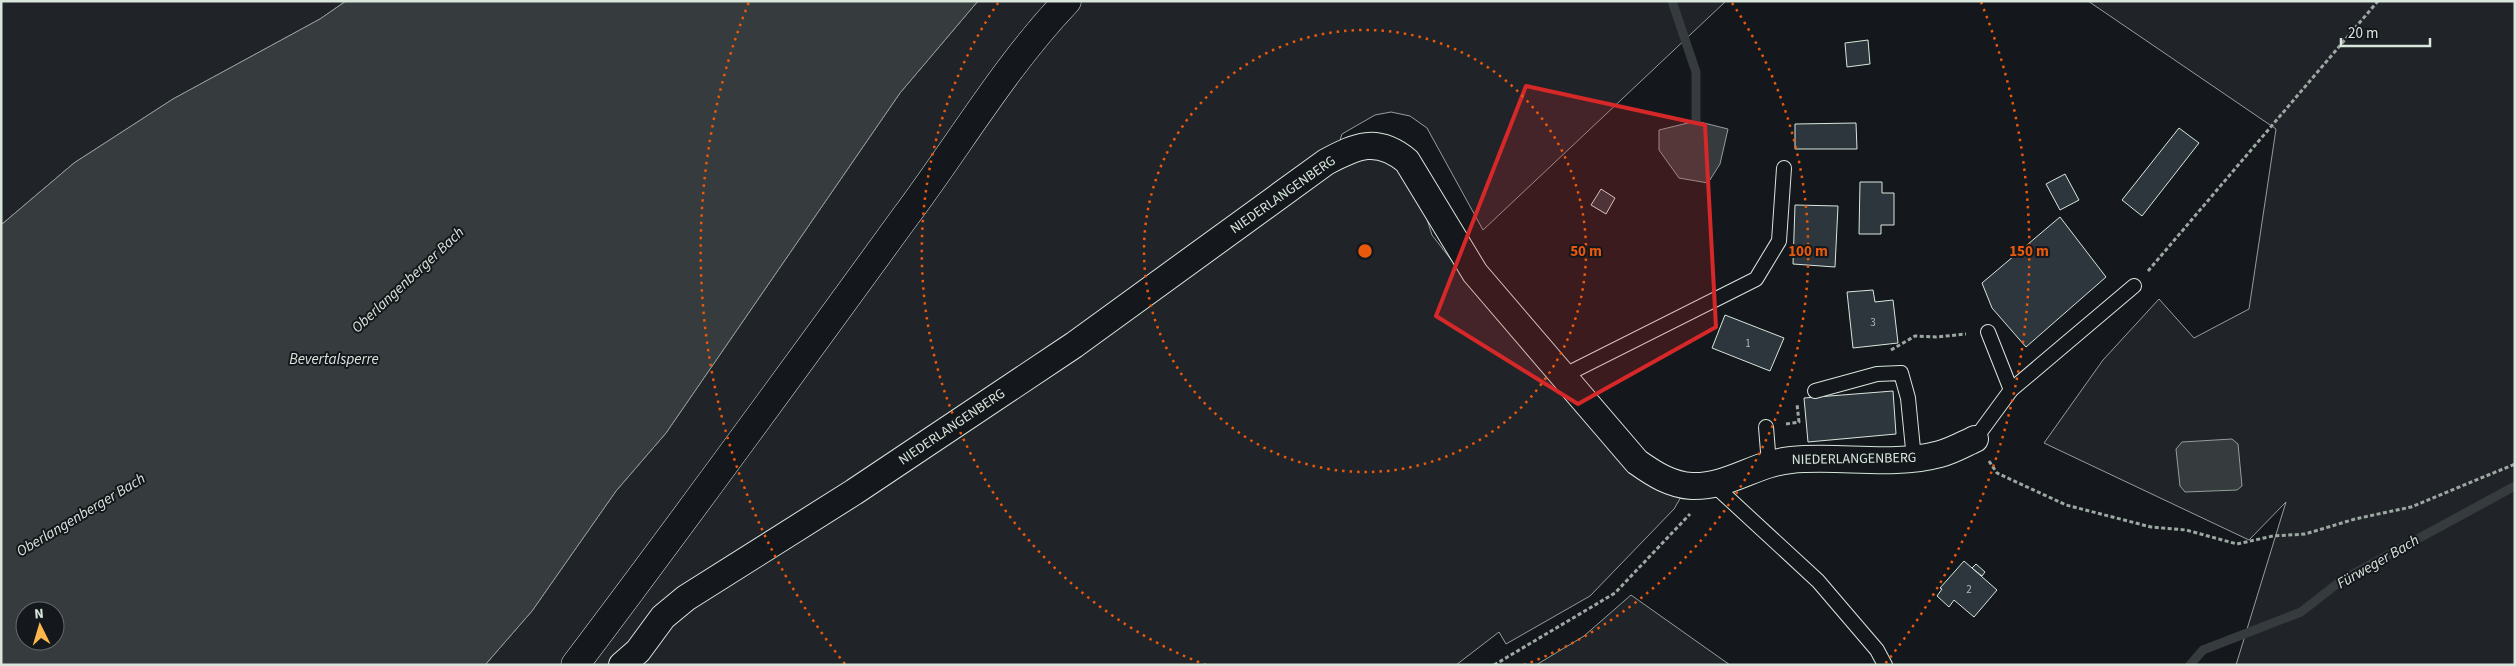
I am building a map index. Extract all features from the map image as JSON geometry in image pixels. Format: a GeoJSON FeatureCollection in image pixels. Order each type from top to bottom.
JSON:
{"type":"FeatureCollection","features":[{"type":"Feature","properties":{"kind":"street"},"geometry":{"type":"LineString","coordinates":[[575,665],[667,543],[940,170],[1016,59],[1067,1]]}},
{"type":"Feature","properties":{"kind":"street","name":"NIEDERLANGENBERG"},"geometry":{"type":"LineString","coordinates":[[622,665],[638,651],[663,617],[686,598],[854,492],[1066,350],[1326,162],[1354,148],[1371,146],[1386,148],[1407,161],[1475,273],[1561,377],[1637,462],[1672,482],[1691,486],[1714,485],[1769,464],[1790,460],[1914,459],[1942,454],[1975,439]]}},
{"type":"Feature","properties":{"kind":"lane"},"geometry":{"type":"LineString","coordinates":[[1561,377],[1756,279],[1779,241],[1784,168]]}},
{"type":"Feature","properties":{"kind":"lane"},"geometry":{"type":"LineString","coordinates":[[1975,439],[2011,390],[2134,286]]}},
{"type":"Feature","properties":{"kind":"lane"},"geometry":{"type":"LineString","coordinates":[[1988,332],[2011,390]]}},
{"type":"Feature","properties":{"kind":"lane"},"geometry":{"type":"LineString","coordinates":[[1815,391],[1877,374],[1900,373],[1908,398],[1914,459]]}},
{"type":"Feature","properties":{"kind":"lane"},"geometry":{"type":"LineString","coordinates":[[1766,427],[1769,464]]}},
{"type":"Feature","properties":{"kind":"lane"},"geometry":{"type":"LineString","coordinates":[[1714,485],[1818,581],[1877,650],[1885,665]]}},
{"type":"Feature","properties":{"kind":"path"},"geometry":{"type":"LineString","coordinates":[[2134,286],[2378,1]]}},
{"type":"Feature","properties":{"kind":"path"},"geometry":{"type":"LineString","coordinates":[[1884,354],[1915,336],[1936,337],[1988,332]]}},
{"type":"Feature","properties":{"kind":"path"},"geometry":{"type":"LineString","coordinates":[[1766,427],[1799,422],[1796,394],[1815,391]]}},
{"type":"Feature","properties":{"kind":"path"},"geometry":{"type":"LineString","coordinates":[[1975,439],[1997,473],[2066,505],[2142,525],[2186,530],[2237,544],[2273,536],[2305,534],[2355,519],[2411,507],[2515,464]]}},
{"type":"Feature","properties":{"kind":"path"},"geometry":{"type":"LineString","coordinates":[[1494,665],[1615,593],[1683,522],[1714,485]]}},
{"type":"Feature","properties":{"kind":"highlighted area"},"geometry":{"type":"Polygon","coordinates":[[[1526,86],[1705,125],[1716,327],[1578,404],[1436,316],[1526,86]]]}},
{"type":"Feature","properties":{"kind":"shaded area"},"geometry":{"type":"Polygon","coordinates":[[[1,1],[346,1],[320,19],[173,99],[74,163],[1,225],[1,1]]]}},
{"type":"Feature","properties":{"kind":"shaded area"},"geometry":{"type":"Polygon","coordinates":[[[978,1],[1726,1],[1483,230],[1427,128],[1410,116],[1391,112],[1375,115],[1342,134],[1331,168],[1350,157],[1391,156],[1425,213],[1432,235],[1487,306],[1566,397],[1681,497],[1674,509],[1590,596],[1506,644],[1499,632],[1456,665],[485,665],[532,611],[616,491],[666,433],[900,93],[978,1]]]}},
{"type":"Feature","properties":{"kind":"shaded area"},"geometry":{"type":"Polygon","coordinates":[[[2088,1],[2515,1],[2515,665],[2236,665],[2286,502],[2249,540],[2044,443],[2103,360],[2159,299],[2194,338],[2249,309],[2276,129],[2088,1]]]}},
{"type":"Feature","properties":{"kind":"shaded area"},"geometry":{"type":"Polygon","coordinates":[[[1631,595],[1730,665],[1536,665],[1584,636],[1631,595]]]}},
{"type":"Feature","properties":{"kind":"water","name":"Bevertalsperre"},"geometry":{"type":"Polygon","coordinates":[[[346,1],[978,1],[900,93],[666,433],[616,491],[532,611],[485,665],[1,665],[1,225],[74,163],[173,99],[320,19],[346,1]]]}},
{"type":"Feature","properties":{"kind":"water"},"geometry":{"type":"Polygon","coordinates":[[[1696,121],[1728,129],[1720,164],[1708,183],[1679,178],[1659,150],[1659,130],[1696,121]]]}},
{"type":"Feature","properties":{"kind":"water"},"geometry":{"type":"Polygon","coordinates":[[[2232,439],[2238,444],[2242,486],[2237,490],[2185,492],[2180,486],[2176,449],[2182,442],[2232,439]]]}},
{"type":"Feature","properties":{"kind":"building"},"geometry":{"type":"Polygon","coordinates":[[[1868,40],[1870,64],[1847,67],[1845,43],[1868,40]]]}},
{"type":"Feature","properties":{"kind":"building"},"geometry":{"type":"Polygon","coordinates":[[[1856,123],[1857,149],[1795,149],[1795,124],[1856,123]]]}},
{"type":"Feature","properties":{"kind":"building"},"geometry":{"type":"Polygon","coordinates":[[[2179,128],[2199,143],[2142,216],[2122,200],[2179,128]]]}},
{"type":"Feature","properties":{"kind":"building"},"geometry":{"type":"Polygon","coordinates":[[[2065,174],[2079,200],[2060,210],[2046,184],[2065,174]]]}},
{"type":"Feature","properties":{"kind":"building"},"geometry":{"type":"Polygon","coordinates":[[[1860,182],[1882,182],[1882,193],[1894,193],[1894,225],[1881,225],[1881,234],[1859,234],[1860,182]]]}},
{"type":"Feature","properties":{"kind":"building"},"geometry":{"type":"Polygon","coordinates":[[[1601,189],[1615,198],[1606,214],[1591,205],[1601,189]]]}},
{"type":"Feature","properties":{"kind":"building"},"geometry":{"type":"Polygon","coordinates":[[[1795,205],[1838,206],[1835,267],[1793,264],[1795,205]]]}},
{"type":"Feature","properties":{"kind":"building"},"geometry":{"type":"Polygon","coordinates":[[[2060,217],[2106,277],[2026,347],[1992,308],[1982,283],[2060,217]]]}},
{"type":"Feature","properties":{"kind":"building"},"geometry":{"type":"Polygon","coordinates":[[[1873,290],[1875,302],[1893,300],[1898,343],[1853,348],[1847,292],[1873,290]]]}},
{"type":"Feature","properties":{"kind":"building"},"geometry":{"type":"Polygon","coordinates":[[[1725,315],[1784,338],[1770,371],[1712,348],[1725,315]]]}},
{"type":"Feature","properties":{"kind":"building"},"geometry":{"type":"Polygon","coordinates":[[[1893,391],[1896,434],[1808,442],[1804,398],[1893,391]]]}},
{"type":"Feature","properties":{"kind":"building"},"geometry":{"type":"Polygon","coordinates":[[[1964,561],[1997,590],[1974,617],[1954,600],[1949,607],[1937,596],[1942,589],[1940,588],[1964,561]]]}},
{"type":"Feature","properties":{"kind":"building"},"geometry":{"type":"Polygon","coordinates":[[[1976,564],[1985,572],[1982,576],[1972,568],[1976,564]]]}},
{"type":"Feature","properties":{"kind":"waterway"},"geometry":{"type":"LineString","coordinates":[[1672,1],[1696,72],[1696,121]]}},
{"type":"Feature","properties":{"kind":"waterway","name":"Fürweger Bach"},"geometry":{"type":"LineString","coordinates":[[2190,665],[2203,650],[2301,612],[2342,580],[2515,486]]}},
{"type":"Feature","properties":{"kind":"water label","name":"Oberlangenberger Bach"},"geometry":{"type":"Point","coordinates":[408,280]}},
{"type":"Feature","properties":{"kind":"water label","name":"Oberlangenberger Bach"},"geometry":{"type":"Point","coordinates":[81,515]}}]}
